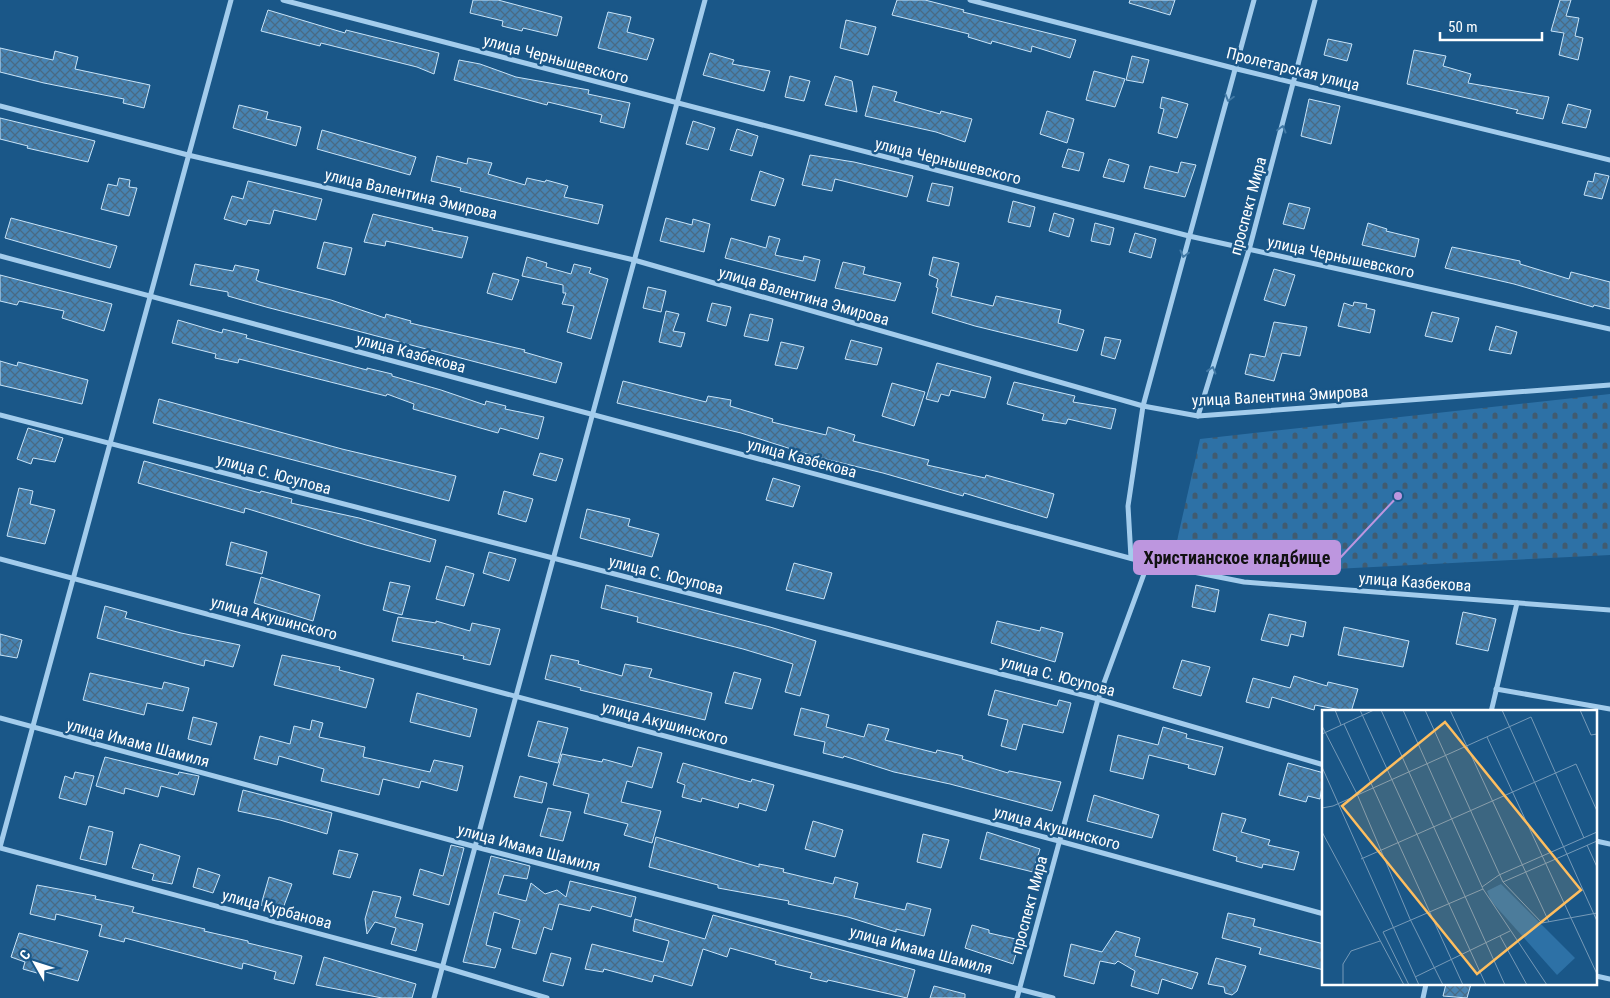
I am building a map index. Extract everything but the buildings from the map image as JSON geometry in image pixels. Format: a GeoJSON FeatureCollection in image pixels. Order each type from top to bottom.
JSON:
{"type":"FeatureCollection","features":[{"type":"Feature","properties":{"kind":"street"},"geometry":{"type":"LineString","coordinates":[[0,847],[231,0]]}},
{"type":"Feature","properties":{"kind":"street","name":"улица Чернышевского"},"geometry":{"type":"LineString","coordinates":[[284,0],[676,104],[1189,236],[1610,328]]}},
{"type":"Feature","properties":{"kind":"street"},"geometry":{"type":"LineString","coordinates":[[434,998],[704,0]]}},
{"type":"Feature","properties":{"kind":"street","name":"Пролетарская улица"},"geometry":{"type":"LineString","coordinates":[[970,0],[1237,69],[1610,160]]}},
{"type":"Feature","properties":{"kind":"street"},"geometry":{"type":"LineString","coordinates":[[1131,558],[1128,506],[1143,406],[1237,69],[1254,0]]}},
{"type":"Feature","properties":{"kind":"street","name":"проспект Мира"},"geometry":{"type":"LineString","coordinates":[[1198,416],[1249,250],[1315,0]]}},
{"type":"Feature","properties":{"kind":"street","name":"улица Валентина Эмирова"},"geometry":{"type":"LineString","coordinates":[[0,106],[188,155],[634,260],[1143,406],[1198,416],[1610,385]]}},
{"type":"Feature","properties":{"kind":"street","name":"улица Казбекова"},"geometry":{"type":"LineString","coordinates":[[0,256],[1148,563],[1244,582],[1610,610]]}},
{"type":"Feature","properties":{"kind":"street","name":"улица С. Юсупова"},"geometry":{"type":"LineString","coordinates":[[0,415],[1098,699],[1322,764]]}},
{"type":"Feature","properties":{"kind":"street","name":"улица Акушинского"},"geometry":{"type":"LineString","coordinates":[[0,559],[1060,841],[1322,913]]}},
{"type":"Feature","properties":{"kind":"street","name":"проспект Мира"},"geometry":{"type":"LineString","coordinates":[[1017,998],[1098,699],[1148,563]]}},
{"type":"Feature","properties":{"kind":"street"},"geometry":{"type":"LineString","coordinates":[[1491,710],[1517,603]]}},
{"type":"Feature","properties":{"kind":"street"},"geometry":{"type":"LineString","coordinates":[[1496,689],[1610,709]]}},
{"type":"Feature","properties":{"kind":"street","name":"улица Имама Шамиля"},"geometry":{"type":"LineString","coordinates":[[0,718],[476,847],[1053,998]]}},
{"type":"Feature","properties":{"kind":"street","name":"улица Курбанова"},"geometry":{"type":"LineString","coordinates":[[0,847],[443,967],[547,998]]}},
{"type":"Feature","properties":{"kind":"green space"},"geometry":{"type":"Polygon","coordinates":[[[1610,394],[1610,555],[1256,573],[1174,554],[1200,439],[1610,394]]]}},
{"type":"Feature","properties":{"kind":"place","name":"Христианское кладбище"},"geometry":{"type":"Point","coordinates":[1398,496]}}]}
